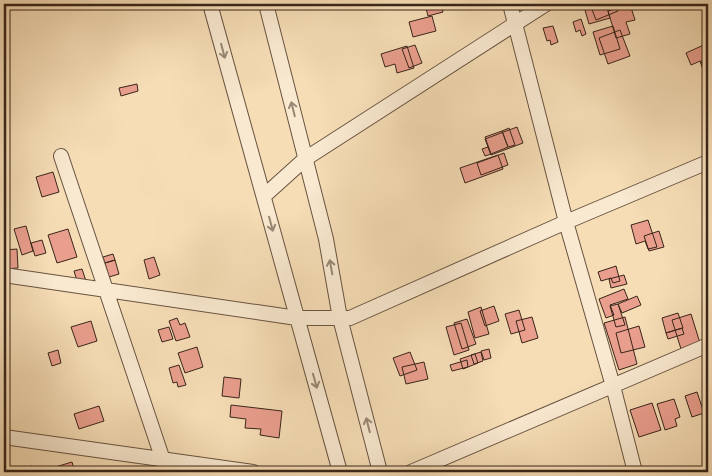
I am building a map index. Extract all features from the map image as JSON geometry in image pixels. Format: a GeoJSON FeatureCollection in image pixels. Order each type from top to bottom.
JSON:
{"type":"FeatureCollection","features":[{"type":"Feature","properties":{"kind":"street"},"geometry":{"type":"LineString","coordinates":[[210,4],[340,472]]}},
{"type":"Feature","properties":{"kind":"street"},"geometry":{"type":"LineString","coordinates":[[266,4],[326,239],[340,318],[380,472]]}},
{"type":"Feature","properties":{"kind":"street"},"geometry":{"type":"LineString","coordinates":[[510,4],[566,222],[613,386],[635,472]]}},
{"type":"Feature","properties":{"kind":"street"},"geometry":{"type":"LineString","coordinates":[[264,196],[306,159],[546,4]]}},
{"type":"Feature","properties":{"kind":"street"},"geometry":{"type":"LineString","coordinates":[[61,156],[165,466]]}},
{"type":"Feature","properties":{"kind":"street"},"geometry":{"type":"LineString","coordinates":[[4,275],[297,318],[350,318],[566,222],[708,162]]}},
{"type":"Feature","properties":{"kind":"street"},"geometry":{"type":"LineString","coordinates":[[411,472],[708,345]]}},
{"type":"Feature","properties":{"kind":"street"},"geometry":{"type":"LineString","coordinates":[[4,437],[165,466],[253,472]]}},
{"type":"Feature","properties":{"kind":"building"},"geometry":{"type":"Polygon","coordinates":[[[425,4],[441,4],[443,12],[428,16],[425,4]]]}},
{"type":"Feature","properties":{"kind":"building"},"geometry":{"type":"Polygon","coordinates":[[[589,4],[606,4],[610,18],[589,24],[585,10],[591,8],[589,4]]]}},
{"type":"Feature","properties":{"kind":"building"},"geometry":{"type":"Polygon","coordinates":[[[590,4],[615,4],[618,11],[596,20],[590,4]]]}},
{"type":"Feature","properties":{"kind":"building"},"geometry":{"type":"Polygon","coordinates":[[[630,4],[635,20],[626,22],[630,34],[616,38],[608,11],[630,4]]]}},
{"type":"Feature","properties":{"kind":"building"},"geometry":{"type":"Polygon","coordinates":[[[432,16],[436,31],[413,37],[409,22],[432,16]]]}},
{"type":"Feature","properties":{"kind":"building"},"geometry":{"type":"Polygon","coordinates":[[[581,19],[586,34],[582,36],[580,30],[576,32],[573,22],[581,19]]]}},
{"type":"Feature","properties":{"kind":"building"},"geometry":{"type":"Polygon","coordinates":[[[553,26],[558,42],[551,45],[550,40],[547,41],[543,28],[553,26]]]}},
{"type":"Feature","properties":{"kind":"building"},"geometry":{"type":"Polygon","coordinates":[[[613,26],[620,49],[600,55],[593,32],[613,26]]]}},
{"type":"Feature","properties":{"kind":"building"},"geometry":{"type":"Polygon","coordinates":[[[620,30],[630,56],[608,64],[599,38],[620,30]]]}},
{"type":"Feature","properties":{"kind":"building"},"geometry":{"type":"Polygon","coordinates":[[[708,43],[708,68],[703,70],[700,61],[691,65],[686,53],[708,43]]]}},
{"type":"Feature","properties":{"kind":"building"},"geometry":{"type":"Polygon","coordinates":[[[415,45],[422,63],[409,68],[402,49],[415,45]]]}},
{"type":"Feature","properties":{"kind":"building"},"geometry":{"type":"Polygon","coordinates":[[[407,46],[414,68],[397,73],[395,64],[385,67],[381,54],[407,46]]]}},
{"type":"Feature","properties":{"kind":"building"},"geometry":{"type":"Polygon","coordinates":[[[708,59],[708,68],[704,70],[701,61],[708,59]]]}},
{"type":"Feature","properties":{"kind":"building"},"geometry":{"type":"Polygon","coordinates":[[[137,84],[138,91],[121,96],[119,88],[137,84]]]}},
{"type":"Feature","properties":{"kind":"building"},"geometry":{"type":"Polygon","coordinates":[[[517,127],[523,143],[491,155],[485,139],[517,127]]]}},
{"type":"Feature","properties":{"kind":"building"},"geometry":{"type":"Polygon","coordinates":[[[509,128],[515,145],[508,147],[502,131],[509,128]]]}},
{"type":"Feature","properties":{"kind":"building"},"geometry":{"type":"Polygon","coordinates":[[[502,131],[508,147],[491,154],[485,137],[502,131]]]}},
{"type":"Feature","properties":{"kind":"building"},"geometry":{"type":"Polygon","coordinates":[[[488,147],[491,154],[485,156],[482,149],[488,147]]]}},
{"type":"Feature","properties":{"kind":"building"},"geometry":{"type":"Polygon","coordinates":[[[504,153],[508,165],[481,175],[477,163],[504,153]]]}},
{"type":"Feature","properties":{"kind":"building"},"geometry":{"type":"Polygon","coordinates":[[[498,155],[503,169],[465,183],[460,168],[498,155]]]}},
{"type":"Feature","properties":{"kind":"building"},"geometry":{"type":"Polygon","coordinates":[[[53,172],[59,192],[42,197],[36,177],[53,172]]]}},
{"type":"Feature","properties":{"kind":"building"},"geometry":{"type":"Polygon","coordinates":[[[648,220],[657,247],[648,249],[645,241],[636,244],[631,225],[648,220]]]}},
{"type":"Feature","properties":{"kind":"building"},"geometry":{"type":"Polygon","coordinates":[[[26,226],[33,251],[22,255],[14,229],[26,226]]]}},
{"type":"Feature","properties":{"kind":"building"},"geometry":{"type":"Polygon","coordinates":[[[68,229],[77,257],[57,263],[48,235],[68,229]]]}},
{"type":"Feature","properties":{"kind":"building"},"geometry":{"type":"Polygon","coordinates":[[[659,231],[664,247],[649,251],[644,236],[659,231]]]}},
{"type":"Feature","properties":{"kind":"building"},"geometry":{"type":"Polygon","coordinates":[[[42,240],[46,253],[35,256],[31,243],[42,240]]]}},
{"type":"Feature","properties":{"kind":"building"},"geometry":{"type":"Polygon","coordinates":[[[17,249],[18,268],[4,269],[4,250],[17,249]]]}},
{"type":"Feature","properties":{"kind":"building"},"geometry":{"type":"Polygon","coordinates":[[[113,254],[115,260],[105,263],[103,257],[113,254]]]}},
{"type":"Feature","properties":{"kind":"building"},"geometry":{"type":"Polygon","coordinates":[[[154,257],[160,275],[149,279],[144,260],[154,257]]]}},
{"type":"Feature","properties":{"kind":"building"},"geometry":{"type":"Polygon","coordinates":[[[115,260],[119,274],[109,277],[105,263],[115,260]]]}},
{"type":"Feature","properties":{"kind":"building"},"geometry":{"type":"Polygon","coordinates":[[[616,266],[620,281],[613,283],[611,278],[601,281],[598,272],[616,266]]]}},
{"type":"Feature","properties":{"kind":"building"},"geometry":{"type":"Polygon","coordinates":[[[82,269],[86,281],[78,284],[74,271],[82,269]]]}},
{"type":"Feature","properties":{"kind":"building"},"geometry":{"type":"Polygon","coordinates":[[[624,275],[627,284],[611,288],[609,279],[624,275]]]}},
{"type":"Feature","properties":{"kind":"building"},"geometry":{"type":"Polygon","coordinates":[[[624,289],[628,299],[610,305],[614,315],[606,318],[599,299],[624,289]]]}},
{"type":"Feature","properties":{"kind":"building"},"geometry":{"type":"Polygon","coordinates":[[[637,296],[641,305],[622,313],[618,304],[637,296]]]}},
{"type":"Feature","properties":{"kind":"building"},"geometry":{"type":"Polygon","coordinates":[[[618,304],[625,325],[616,327],[610,306],[618,304]]]}},
{"type":"Feature","properties":{"kind":"building"},"geometry":{"type":"Polygon","coordinates":[[[494,306],[499,321],[485,326],[480,311],[494,306]]]}},
{"type":"Feature","properties":{"kind":"building"},"geometry":{"type":"Polygon","coordinates":[[[481,307],[489,334],[475,338],[468,312],[481,307]]]}},
{"type":"Feature","properties":{"kind":"building"},"geometry":{"type":"Polygon","coordinates":[[[519,310],[525,330],[511,334],[505,314],[519,310]]]}},
{"type":"Feature","properties":{"kind":"building"},"geometry":{"type":"Polygon","coordinates":[[[678,313],[683,328],[666,333],[662,318],[678,313]]]}},
{"type":"Feature","properties":{"kind":"building"},"geometry":{"type":"Polygon","coordinates":[[[691,314],[700,343],[681,349],[672,320],[691,314]]]}},
{"type":"Feature","properties":{"kind":"building"},"geometry":{"type":"Polygon","coordinates":[[[532,317],[538,338],[522,343],[516,321],[532,317]]]}},
{"type":"Feature","properties":{"kind":"building"},"geometry":{"type":"Polygon","coordinates":[[[625,317],[637,364],[619,370],[604,323],[625,317]]]}},
{"type":"Feature","properties":{"kind":"building"},"geometry":{"type":"Polygon","coordinates":[[[177,318],[180,325],[185,323],[190,337],[176,341],[169,321],[177,318]]]}},
{"type":"Feature","properties":{"kind":"building"},"geometry":{"type":"Polygon","coordinates":[[[467,319],[476,344],[462,349],[454,323],[467,319]]]}},
{"type":"Feature","properties":{"kind":"building"},"geometry":{"type":"Polygon","coordinates":[[[91,321],[97,341],[78,347],[71,327],[91,321]]]}},
{"type":"Feature","properties":{"kind":"building"},"geometry":{"type":"Polygon","coordinates":[[[461,323],[469,350],[454,355],[446,327],[461,323]]]}},
{"type":"Feature","properties":{"kind":"building"},"geometry":{"type":"Polygon","coordinates":[[[639,326],[645,347],[621,353],[616,333],[639,326]]]}},
{"type":"Feature","properties":{"kind":"building"},"geometry":{"type":"Polygon","coordinates":[[[169,327],[173,339],[162,342],[158,330],[169,327]]]}},
{"type":"Feature","properties":{"kind":"building"},"geometry":{"type":"Polygon","coordinates":[[[682,328],[684,334],[668,339],[666,333],[682,328]]]}},
{"type":"Feature","properties":{"kind":"building"},"geometry":{"type":"Polygon","coordinates":[[[197,347],[203,367],[185,373],[178,353],[197,347]]]}},
{"type":"Feature","properties":{"kind":"building"},"geometry":{"type":"Polygon","coordinates":[[[489,349],[491,358],[484,360],[481,351],[489,349]]]}},
{"type":"Feature","properties":{"kind":"building"},"geometry":{"type":"Polygon","coordinates":[[[58,350],[61,363],[52,366],[48,353],[58,350]]]}},
{"type":"Feature","properties":{"kind":"building"},"geometry":{"type":"Polygon","coordinates":[[[410,352],[417,370],[400,376],[393,358],[410,352]]]}},
{"type":"Feature","properties":{"kind":"building"},"geometry":{"type":"Polygon","coordinates":[[[481,352],[483,361],[474,364],[471,355],[481,352]]]}},
{"type":"Feature","properties":{"kind":"building"},"geometry":{"type":"Polygon","coordinates":[[[475,354],[478,363],[463,369],[460,359],[475,354]]]}},
{"type":"Feature","properties":{"kind":"building"},"geometry":{"type":"Polygon","coordinates":[[[467,360],[468,367],[452,371],[450,365],[467,360]]]}},
{"type":"Feature","properties":{"kind":"building"},"geometry":{"type":"Polygon","coordinates":[[[424,362],[428,379],[406,384],[402,367],[424,362]]]}},
{"type":"Feature","properties":{"kind":"building"},"geometry":{"type":"Polygon","coordinates":[[[179,365],[186,385],[178,387],[177,382],[173,383],[169,368],[179,365]]]}},
{"type":"Feature","properties":{"kind":"building"},"geometry":{"type":"Polygon","coordinates":[[[224,377],[241,379],[239,398],[222,396],[224,377]]]}},
{"type":"Feature","properties":{"kind":"building"},"geometry":{"type":"Polygon","coordinates":[[[697,392],[704,413],[692,417],[685,396],[697,392]]]}},
{"type":"Feature","properties":{"kind":"building"},"geometry":{"type":"Polygon","coordinates":[[[674,399],[680,417],[675,419],[677,426],[665,430],[657,404],[674,399]]]}},
{"type":"Feature","properties":{"kind":"building"},"geometry":{"type":"Polygon","coordinates":[[[652,403],[661,430],[639,437],[630,410],[652,403]]]}},
{"type":"Feature","properties":{"kind":"building"},"geometry":{"type":"Polygon","coordinates":[[[231,405],[282,411],[279,438],[260,435],[261,429],[245,428],[246,419],[230,417],[231,405]]]}},
{"type":"Feature","properties":{"kind":"building"},"geometry":{"type":"Polygon","coordinates":[[[99,406],[104,421],[79,429],[74,414],[99,406]]]}},
{"type":"Feature","properties":{"kind":"building"},"geometry":{"type":"Polygon","coordinates":[[[72,462],[75,472],[53,472],[52,468],[72,462]]]}},
{"type":"Feature","properties":{"kind":"building"},"geometry":{"type":"Polygon","coordinates":[[[32,466],[34,472],[15,472],[15,471],[32,466]]]}}]}
